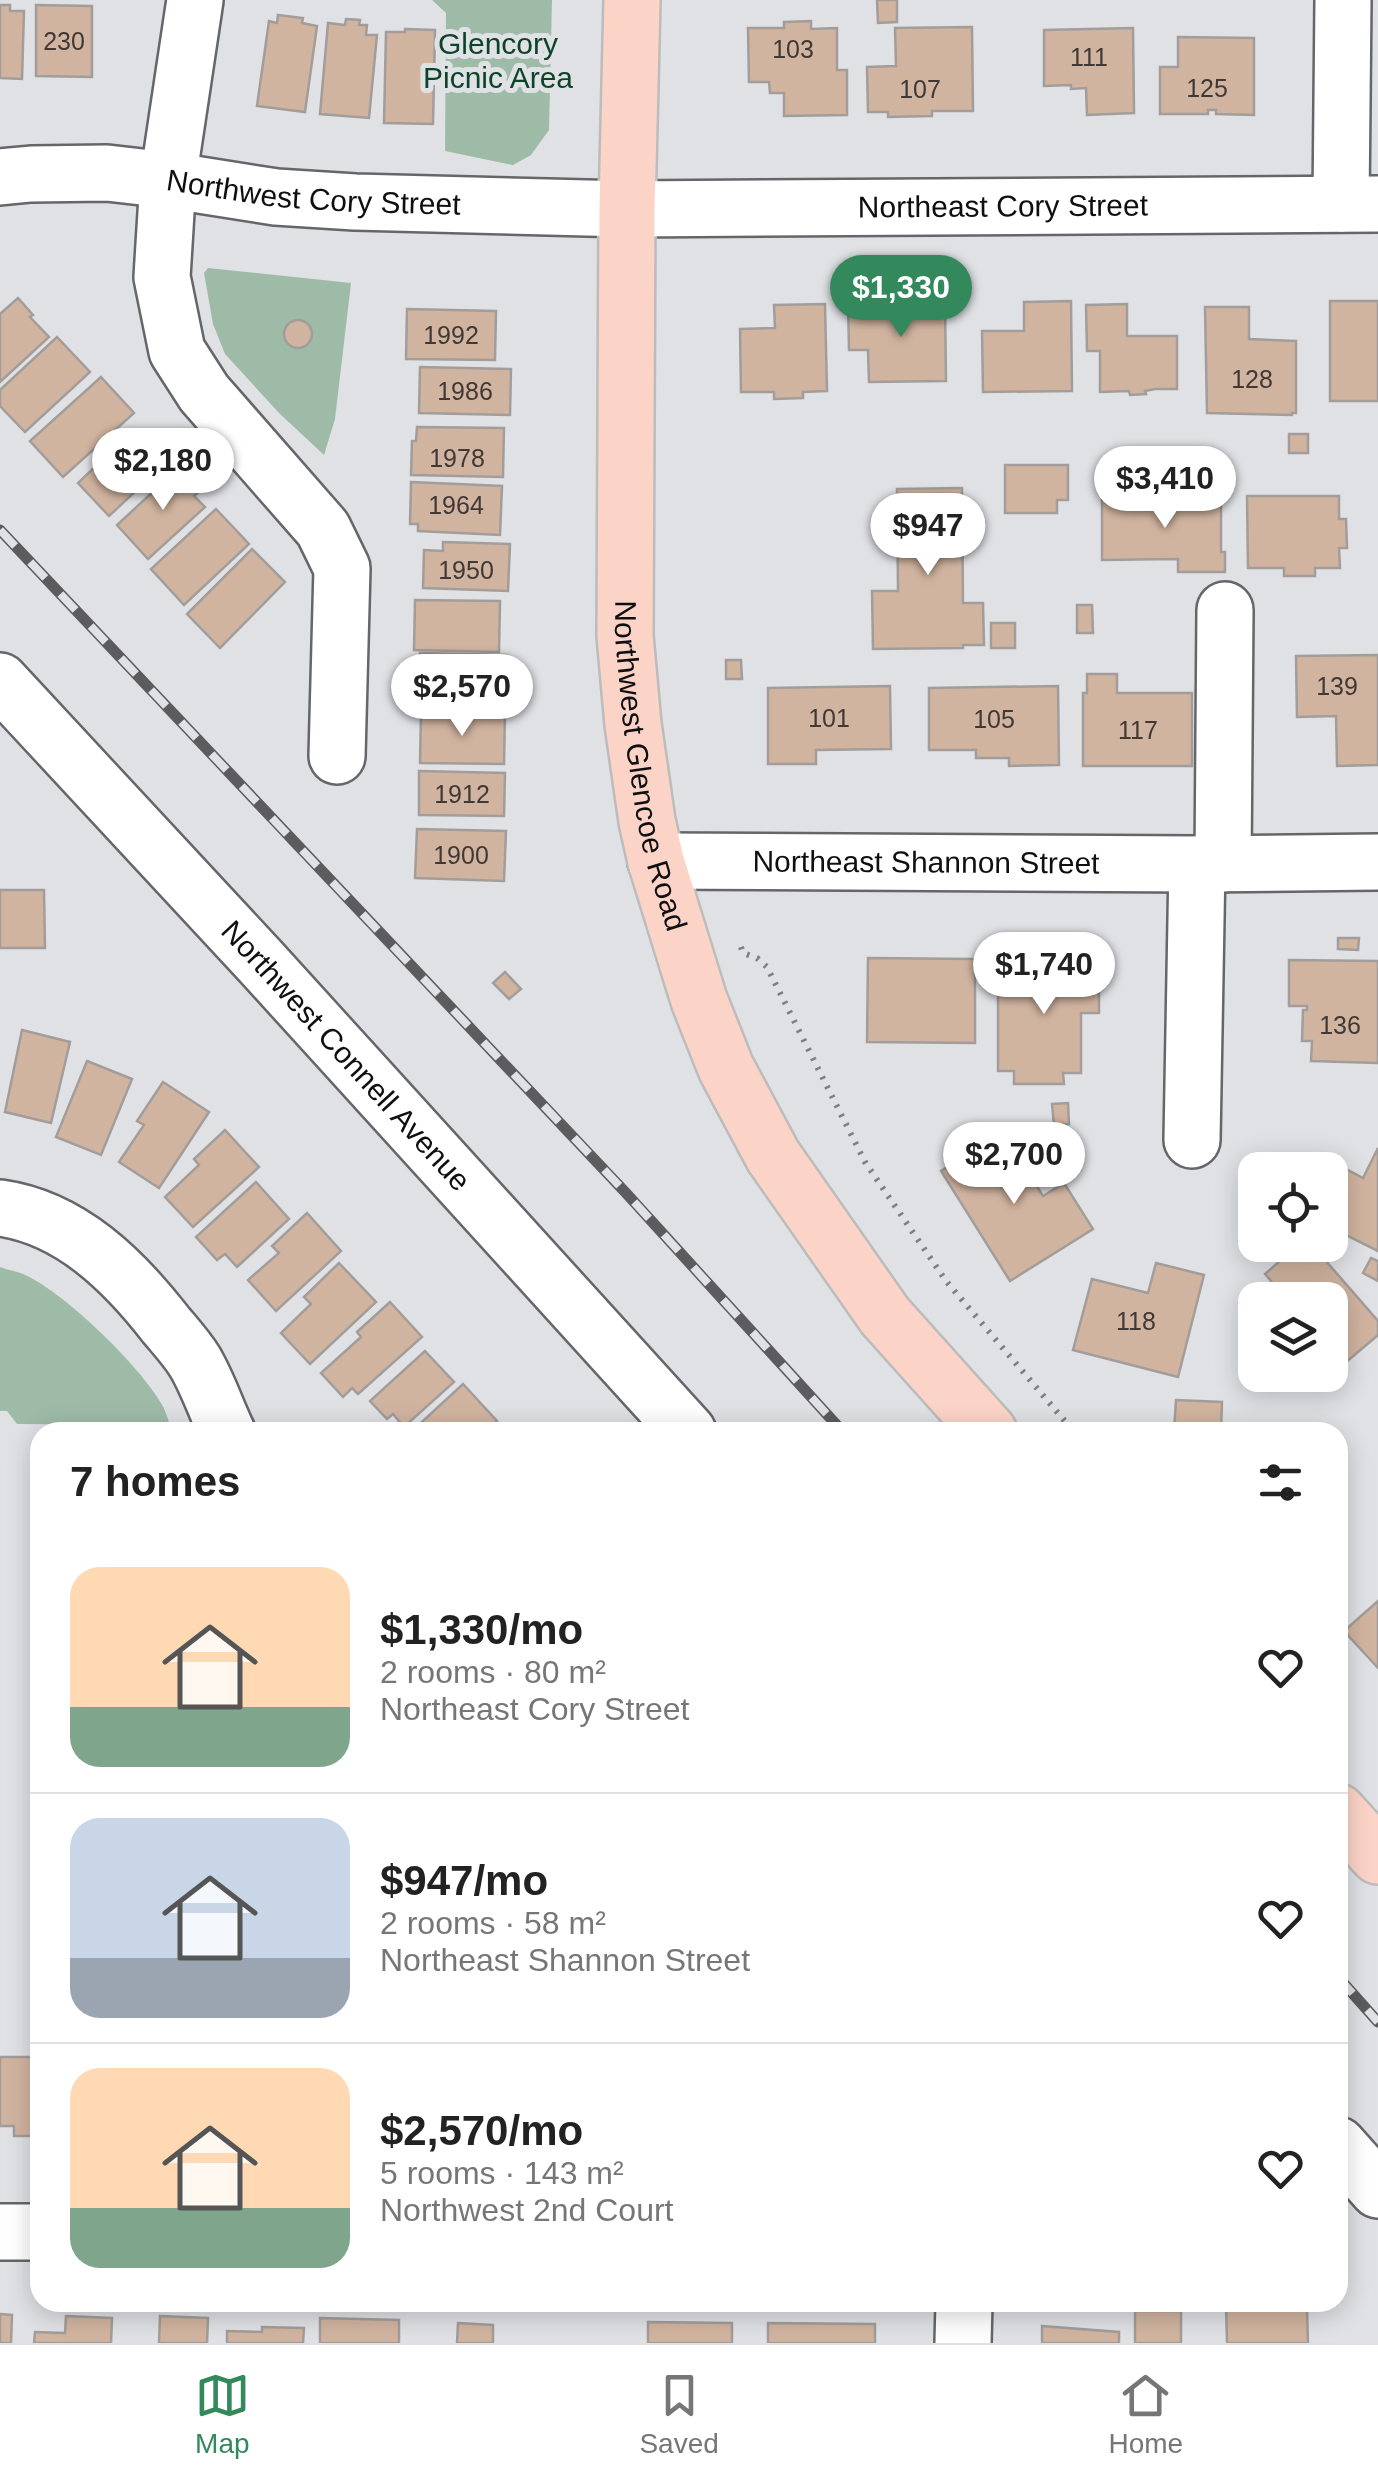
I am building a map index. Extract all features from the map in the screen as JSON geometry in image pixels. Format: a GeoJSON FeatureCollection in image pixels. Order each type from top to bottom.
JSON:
{"type":"FeatureCollection","features":[{"type":"Feature","properties":{"kind":"main road","name":"Northwest Glencoe Road"},"geometry":{"type":"LineString","coordinates":[[632,0],[624,636],[647,821],[656,861],[706,1020],[726,1068],[773,1156],[885,1316],[980,1422]]}},
{"type":"Feature","properties":{"kind":"main road"},"geometry":{"type":"LineString","coordinates":[[1348,1823],[1378,1856]]}},
{"type":"Feature","properties":{"kind":"street"},"geometry":{"type":"LineString","coordinates":[[195,0],[168,180],[162,277],[178,351],[204,394],[323,528],[342,568],[337,756]]}},
{"type":"Feature","properties":{"kind":"street"},"geometry":{"type":"LineString","coordinates":[[1343,0],[1360,204]]}},
{"type":"Feature","properties":{"kind":"street","name":"Northwest Cory Street"},"geometry":{"type":"LineString","coordinates":[[0,177],[107,173],[276,197],[628,209]]}},
{"type":"Feature","properties":{"kind":"street","name":"Northeast Cory Street"},"geometry":{"type":"LineString","coordinates":[[628,209],[1360,204]]}},
{"type":"Feature","properties":{"kind":"street"},"geometry":{"type":"LineString","coordinates":[[1192,1140],[1226,610]]}},
{"type":"Feature","properties":{"kind":"street","name":"Northwest Connell Avenue"},"geometry":{"type":"LineString","coordinates":[[0,682],[679,1422]]}},
{"type":"Feature","properties":{"kind":"street","name":"Northeast Shannon Street"},"geometry":{"type":"LineString","coordinates":[[656,861],[1378,862]]}},
{"type":"Feature","properties":{"kind":"street"},"geometry":{"type":"LineString","coordinates":[[0,1208],[27,1212],[71,1233],[110,1263],[195,1361],[222,1422]]}},
{"type":"Feature","properties":{"kind":"street"},"geometry":{"type":"LineString","coordinates":[[1348,2156],[1378,2190]]}},
{"type":"Feature","properties":{"kind":"street"},"geometry":{"type":"LineString","coordinates":[[0,2232],[30,2232]]}},
{"type":"Feature","properties":{"kind":"street"},"geometry":{"type":"LineString","coordinates":[[963,2343],[964,2312]]}},
{"type":"Feature","properties":{"kind":"path"},"geometry":{"type":"LineString","coordinates":[[741,947],[743,953],[767,967],[865,1162],[946,1281],[1066,1422]]}},
{"type":"Feature","properties":{"kind":"green space","name":"Glencory Picnic Area"},"geometry":{"type":"Polygon","coordinates":[[[432,0],[552,0],[549,130],[531,155],[513,165],[445,151],[446,13],[432,0]]]}},
{"type":"Feature","properties":{"kind":"green space"},"geometry":{"type":"Polygon","coordinates":[[[208,268],[351,283],[335,419],[324,455],[225,354],[213,324],[204,273],[208,268]]]}},
{"type":"Feature","properties":{"kind":"green space"},"geometry":{"type":"Polygon","coordinates":[[[0,1267],[40,1283],[99,1331],[150,1387],[169,1422],[17,1424],[7,1411],[0,1411],[0,1267]]]}},
{"type":"Feature","properties":{"kind":"building"},"geometry":{"type":"Polygon","coordinates":[[[877,0],[897,0],[897,22],[878,23],[877,0]]]}},
{"type":"Feature","properties":{"kind":"building"},"geometry":{"type":"Polygon","coordinates":[[[0,5],[10,5],[10,11],[24,11],[22,79],[0,78],[0,5]]]}},
{"type":"Feature","properties":{"kind":"building"},"geometry":{"type":"Polygon","coordinates":[[[36,5],[92,6],[92,77],[36,76],[36,5]]]}},
{"type":"Feature","properties":{"kind":"building"},"geometry":{"type":"Polygon","coordinates":[[[278,15],[303,18],[302,23],[317,26],[305,112],[257,106],[269,21],[277,23],[278,15]]]}},
{"type":"Feature","properties":{"kind":"building"},"geometry":{"type":"Polygon","coordinates":[[[346,19],[360,20],[359,25],[367,25],[366,35],[377,35],[369,118],[320,114],[328,23],[345,25],[346,19]]]}},
{"type":"Feature","properties":{"kind":"building"},"geometry":{"type":"Polygon","coordinates":[[[811,21],[811,29],[837,28],[837,70],[847,70],[847,115],[784,116],[784,93],[770,93],[769,82],[749,82],[748,28],[784,28],[784,22],[811,21]]]}},
{"type":"Feature","properties":{"kind":"building"},"geometry":{"type":"Polygon","coordinates":[[[972,27],[973,111],[888,117],[888,112],[868,112],[867,67],[896,66],[895,28],[972,27]]]}},
{"type":"Feature","properties":{"kind":"building"},"geometry":{"type":"Polygon","coordinates":[[[1133,28],[1134,113],[1087,115],[1086,88],[1044,86],[1044,30],[1133,28]]]}},
{"type":"Feature","properties":{"kind":"building"},"geometry":{"type":"Polygon","coordinates":[[[435,30],[433,124],[384,123],[386,32],[435,30]]]}},
{"type":"Feature","properties":{"kind":"building"},"geometry":{"type":"Polygon","coordinates":[[[1178,37],[1254,38],[1254,115],[1216,114],[1216,110],[1208,110],[1208,114],[1160,114],[1160,67],[1178,67],[1178,37]]]}},
{"type":"Feature","properties":{"kind":"building"},"geometry":{"type":"Polygon","coordinates":[[[18,298],[49,337],[0,382],[0,314],[18,298]]]}},
{"type":"Feature","properties":{"kind":"building"},"geometry":{"type":"Polygon","coordinates":[[[1071,301],[1072,391],[983,392],[982,331],[1024,331],[1024,302],[1071,301]]]}},
{"type":"Feature","properties":{"kind":"building"},"geometry":{"type":"Polygon","coordinates":[[[1330,301],[1378,301],[1378,401],[1330,401],[1330,301]]]}},
{"type":"Feature","properties":{"kind":"building"},"geometry":{"type":"Polygon","coordinates":[[[945,303],[946,381],[869,382],[868,350],[849,350],[848,304],[945,303]]]}},
{"type":"Feature","properties":{"kind":"building"},"geometry":{"type":"Polygon","coordinates":[[[825,304],[827,391],[803,392],[803,398],[774,399],[774,392],[741,392],[740,329],[775,328],[774,305],[825,304]]]}},
{"type":"Feature","properties":{"kind":"building"},"geometry":{"type":"Polygon","coordinates":[[[1127,304],[1127,336],[1177,336],[1177,389],[1130,395],[1129,391],[1100,392],[1100,351],[1087,351],[1086,305],[1127,304]]]}},
{"type":"Feature","properties":{"kind":"building"},"geometry":{"type":"Polygon","coordinates":[[[1205,307],[1249,307],[1249,339],[1296,341],[1296,413],[1207,413],[1205,307]]]}},
{"type":"Feature","properties":{"kind":"building"},"geometry":{"type":"Polygon","coordinates":[[[407,309],[496,311],[495,360],[406,359],[407,309]]]}},
{"type":"Feature","properties":{"kind":"building"},"geometry":{"type":"Polygon","coordinates":[[[298,320],[308,324],[312,334],[308,344],[298,348],[288,344],[284,334],[288,324],[298,320]]]}},
{"type":"Feature","properties":{"kind":"building"},"geometry":{"type":"Polygon","coordinates":[[[57,337],[90,372],[25,432],[0,406],[0,390],[57,337]]]}},
{"type":"Feature","properties":{"kind":"building"},"geometry":{"type":"Polygon","coordinates":[[[420,367],[511,369],[510,415],[419,413],[420,367]]]}},
{"type":"Feature","properties":{"kind":"building"},"geometry":{"type":"Polygon","coordinates":[[[101,377],[134,413],[63,477],[30,441],[101,377]]]}},
{"type":"Feature","properties":{"kind":"building"},"geometry":{"type":"Polygon","coordinates":[[[417,427],[504,428],[503,477],[411,475],[412,441],[416,441],[417,427]]]}},
{"type":"Feature","properties":{"kind":"building"},"geometry":{"type":"Polygon","coordinates":[[[146,431],[171,458],[109,516],[78,483],[122,441],[128,448],[146,431]]]}},
{"type":"Feature","properties":{"kind":"building"},"geometry":{"type":"Polygon","coordinates":[[[1289,434],[1308,434],[1308,453],[1289,453],[1289,434]]]}},
{"type":"Feature","properties":{"kind":"building"},"geometry":{"type":"Polygon","coordinates":[[[182,465],[203,488],[194,496],[205,507],[148,559],[117,525],[182,465]]]}},
{"type":"Feature","properties":{"kind":"building"},"geometry":{"type":"Polygon","coordinates":[[[1005,465],[1068,465],[1068,500],[1057,500],[1057,513],[1005,513],[1005,465]]]}},
{"type":"Feature","properties":{"kind":"building"},"geometry":{"type":"Polygon","coordinates":[[[411,482],[502,486],[500,535],[418,531],[418,524],[410,524],[411,482]]]}},
{"type":"Feature","properties":{"kind":"building"},"geometry":{"type":"Polygon","coordinates":[[[962,488],[963,603],[983,603],[984,645],[873,649],[872,591],[898,591],[897,489],[962,488]]]}},
{"type":"Feature","properties":{"kind":"building"},"geometry":{"type":"Polygon","coordinates":[[[1102,496],[1221,496],[1225,572],[1178,572],[1178,559],[1102,560],[1102,496]]]}},
{"type":"Feature","properties":{"kind":"building"},"geometry":{"type":"Polygon","coordinates":[[[1247,496],[1339,496],[1339,519],[1346,519],[1347,548],[1339,548],[1340,568],[1315,568],[1315,576],[1284,576],[1284,568],[1248,568],[1247,496]]]}},
{"type":"Feature","properties":{"kind":"building"},"geometry":{"type":"Polygon","coordinates":[[[216,509],[249,544],[184,605],[151,569],[216,509]]]}},
{"type":"Feature","properties":{"kind":"building"},"geometry":{"type":"Polygon","coordinates":[[[443,542],[510,544],[508,591],[423,588],[424,550],[443,551],[443,542]]]}},
{"type":"Feature","properties":{"kind":"building"},"geometry":{"type":"Polygon","coordinates":[[[252,549],[285,582],[220,648],[187,614],[252,549]]]}},
{"type":"Feature","properties":{"kind":"building"},"geometry":{"type":"Polygon","coordinates":[[[415,600],[500,601],[499,652],[414,650],[415,600]]]}},
{"type":"Feature","properties":{"kind":"building"},"geometry":{"type":"Polygon","coordinates":[[[1077,605],[1092,605],[1093,633],[1077,633],[1077,605]]]}},
{"type":"Feature","properties":{"kind":"building"},"geometry":{"type":"Polygon","coordinates":[[[991,623],[1015,623],[1015,648],[991,648],[991,623]]]}},
{"type":"Feature","properties":{"kind":"building"},"geometry":{"type":"Polygon","coordinates":[[[420,653],[507,655],[506,703],[419,702],[420,653]]]}},
{"type":"Feature","properties":{"kind":"building"},"geometry":{"type":"Polygon","coordinates":[[[1378,655],[1378,765],[1337,766],[1336,716],[1297,717],[1296,656],[1378,655]]]}},
{"type":"Feature","properties":{"kind":"building"},"geometry":{"type":"Polygon","coordinates":[[[726,660],[741,660],[742,679],[726,679],[726,660]]]}},
{"type":"Feature","properties":{"kind":"building"},"geometry":{"type":"Polygon","coordinates":[[[1087,674],[1117,674],[1117,693],[1192,693],[1192,766],[1083,766],[1083,693],[1087,693],[1087,674]]]}},
{"type":"Feature","properties":{"kind":"building"},"geometry":{"type":"Polygon","coordinates":[[[890,686],[891,749],[816,750],[816,764],[768,764],[768,688],[890,686]]]}},
{"type":"Feature","properties":{"kind":"building"},"geometry":{"type":"Polygon","coordinates":[[[1058,686],[1059,765],[1009,766],[1009,758],[976,758],[976,750],[929,750],[929,688],[1058,686]]]}},
{"type":"Feature","properties":{"kind":"building"},"geometry":{"type":"Polygon","coordinates":[[[421,713],[505,714],[504,764],[420,763],[421,713]]]}},
{"type":"Feature","properties":{"kind":"building"},"geometry":{"type":"Polygon","coordinates":[[[419,771],[505,773],[504,816],[419,815],[419,771]]]}},
{"type":"Feature","properties":{"kind":"building"},"geometry":{"type":"Polygon","coordinates":[[[417,829],[506,831],[504,881],[415,878],[417,829]]]}},
{"type":"Feature","properties":{"kind":"building"},"geometry":{"type":"Polygon","coordinates":[[[0,890],[44,890],[45,948],[0,948],[0,890]]]}},
{"type":"Feature","properties":{"kind":"building"},"geometry":{"type":"Polygon","coordinates":[[[1338,938],[1359,938],[1358,950],[1338,949],[1338,938]]]}},
{"type":"Feature","properties":{"kind":"building"},"geometry":{"type":"Polygon","coordinates":[[[868,958],[975,959],[975,1043],[867,1042],[868,958]]]}},
{"type":"Feature","properties":{"kind":"building"},"geometry":{"type":"Polygon","coordinates":[[[998,960],[1099,960],[1099,1013],[1081,1013],[1081,1073],[1063,1073],[1064,1084],[1014,1084],[1014,1071],[998,1071],[998,960]]]}},
{"type":"Feature","properties":{"kind":"building"},"geometry":{"type":"Polygon","coordinates":[[[1289,960],[1378,961],[1378,1063],[1311,1061],[1312,1041],[1302,1041],[1303,1010],[1307,1006],[1289,1006],[1289,960]]]}},
{"type":"Feature","properties":{"kind":"building"},"geometry":{"type":"Polygon","coordinates":[[[505,972],[521,989],[509,999],[493,983],[505,972]]]}},
{"type":"Feature","properties":{"kind":"building"},"geometry":{"type":"Polygon","coordinates":[[[22,1030],[70,1042],[51,1123],[5,1112],[22,1030]]]}},
{"type":"Feature","properties":{"kind":"building"},"geometry":{"type":"Polygon","coordinates":[[[87,1061],[132,1079],[101,1155],[56,1137],[87,1061]]]}},
{"type":"Feature","properties":{"kind":"building"},"geometry":{"type":"Polygon","coordinates":[[[163,1082],[209,1112],[159,1188],[119,1162],[144,1125],[137,1121],[163,1082]]]}},
{"type":"Feature","properties":{"kind":"building"},"geometry":{"type":"Polygon","coordinates":[[[1068,1103],[1069,1124],[1054,1125],[1052,1104],[1068,1103]]]}},
{"type":"Feature","properties":{"kind":"building"},"geometry":{"type":"Polygon","coordinates":[[[225,1130],[259,1167],[193,1227],[165,1197],[199,1165],[194,1159],[225,1130]]]}},
{"type":"Feature","properties":{"kind":"building"},"geometry":{"type":"Polygon","coordinates":[[[1003,1132],[1043,1196],[1064,1183],[1093,1229],[1010,1281],[941,1171],[1003,1132]]]}},
{"type":"Feature","properties":{"kind":"building"},"geometry":{"type":"Polygon","coordinates":[[[1378,1148],[1378,1251],[1348,1236],[1348,1170],[1363,1178],[1378,1148]]]}},
{"type":"Feature","properties":{"kind":"building"},"geometry":{"type":"Polygon","coordinates":[[[256,1182],[289,1219],[237,1267],[225,1254],[217,1260],[196,1237],[256,1182]]]}},
{"type":"Feature","properties":{"kind":"building"},"geometry":{"type":"Polygon","coordinates":[[[307,1213],[341,1251],[276,1311],[248,1280],[279,1253],[272,1246],[307,1213]]]}},
{"type":"Feature","properties":{"kind":"building"},"geometry":{"type":"Polygon","coordinates":[[[1371,1258],[1378,1261],[1378,1281],[1363,1273],[1371,1258]]]}},
{"type":"Feature","properties":{"kind":"building"},"geometry":{"type":"Polygon","coordinates":[[[1279,1262],[1327,1262],[1344,1282],[1272,1282],[1265,1274],[1279,1262]]]}},
{"type":"Feature","properties":{"kind":"building"},"geometry":{"type":"Polygon","coordinates":[[[339,1263],[376,1302],[310,1364],[281,1333],[311,1304],[304,1297],[339,1263]]]}},
{"type":"Feature","properties":{"kind":"building"},"geometry":{"type":"Polygon","coordinates":[[[1156,1263],[1204,1275],[1178,1377],[1073,1350],[1092,1279],[1148,1293],[1156,1263]]]}},
{"type":"Feature","properties":{"kind":"building"},"geometry":{"type":"Polygon","coordinates":[[[1348,1286],[1378,1321],[1378,1335],[1348,1360],[1348,1286]]]}},
{"type":"Feature","properties":{"kind":"building"},"geometry":{"type":"Polygon","coordinates":[[[390,1302],[422,1337],[358,1394],[352,1388],[343,1397],[321,1373],[361,1337],[357,1332],[390,1302]]]}},
{"type":"Feature","properties":{"kind":"building"},"geometry":{"type":"Polygon","coordinates":[[[425,1351],[454,1382],[410,1422],[400,1422],[393,1414],[387,1419],[370,1401],[425,1351]]]}},
{"type":"Feature","properties":{"kind":"building"},"geometry":{"type":"Polygon","coordinates":[[[463,1384],[497,1421],[496,1422],[422,1422],[463,1384]]]}},
{"type":"Feature","properties":{"kind":"building"},"geometry":{"type":"Polygon","coordinates":[[[1176,1400],[1222,1402],[1221,1422],[1175,1422],[1176,1400]]]}},
{"type":"Feature","properties":{"kind":"building"},"geometry":{"type":"Polygon","coordinates":[[[1378,1601],[1378,1668],[1348,1635],[1348,1627],[1378,1601]]]}},
{"type":"Feature","properties":{"kind":"building"},"geometry":{"type":"Polygon","coordinates":[[[0,2057],[30,2057],[30,2136],[14,2136],[14,2126],[0,2126],[0,2057]]]}},
{"type":"Feature","properties":{"kind":"building"},"geometry":{"type":"Polygon","coordinates":[[[1135,2312],[1181,2312],[1181,2343],[1135,2343],[1135,2312]]]}},
{"type":"Feature","properties":{"kind":"building"},"geometry":{"type":"Polygon","coordinates":[[[1226,2312],[1307,2312],[1308,2343],[1227,2343],[1226,2312]]]}},
{"type":"Feature","properties":{"kind":"building"},"geometry":{"type":"Polygon","coordinates":[[[0,2314],[12,2315],[11,2343],[0,2343],[0,2314]]]}},
{"type":"Feature","properties":{"kind":"building"},"geometry":{"type":"Polygon","coordinates":[[[66,2316],[112,2318],[111,2343],[34,2343],[35,2332],[65,2333],[66,2316]]]}},
{"type":"Feature","properties":{"kind":"building"},"geometry":{"type":"Polygon","coordinates":[[[160,2316],[208,2318],[207,2343],[159,2343],[160,2316]]]}},
{"type":"Feature","properties":{"kind":"building"},"geometry":{"type":"Polygon","coordinates":[[[320,2318],[399,2320],[399,2343],[320,2343],[320,2318]]]}},
{"type":"Feature","properties":{"kind":"building"},"geometry":{"type":"Polygon","coordinates":[[[648,2322],[732,2323],[732,2343],[648,2343],[648,2322]]]}},
{"type":"Feature","properties":{"kind":"building"},"geometry":{"type":"Polygon","coordinates":[[[458,2323],[493,2325],[493,2343],[457,2343],[458,2323]]]}},
{"type":"Feature","properties":{"kind":"building"},"geometry":{"type":"Polygon","coordinates":[[[768,2323],[875,2324],[875,2343],[768,2343],[768,2323]]]}},
{"type":"Feature","properties":{"kind":"building"},"geometry":{"type":"Polygon","coordinates":[[[1042,2326],[1119,2332],[1119,2343],[1042,2343],[1042,2326]]]}},
{"type":"Feature","properties":{"kind":"building"},"geometry":{"type":"Polygon","coordinates":[[[262,2327],[304,2328],[303,2343],[227,2343],[227,2331],[262,2332],[262,2327]]]}},
{"type":"Feature","properties":{"kind":"railway"},"geometry":{"type":"LineString","coordinates":[[0,530],[626,1193],[834,1422]]}},
{"type":"Feature","properties":{"kind":"railway"},"geometry":{"type":"LineString","coordinates":[[1348,1988],[1378,2022]]}}]}
